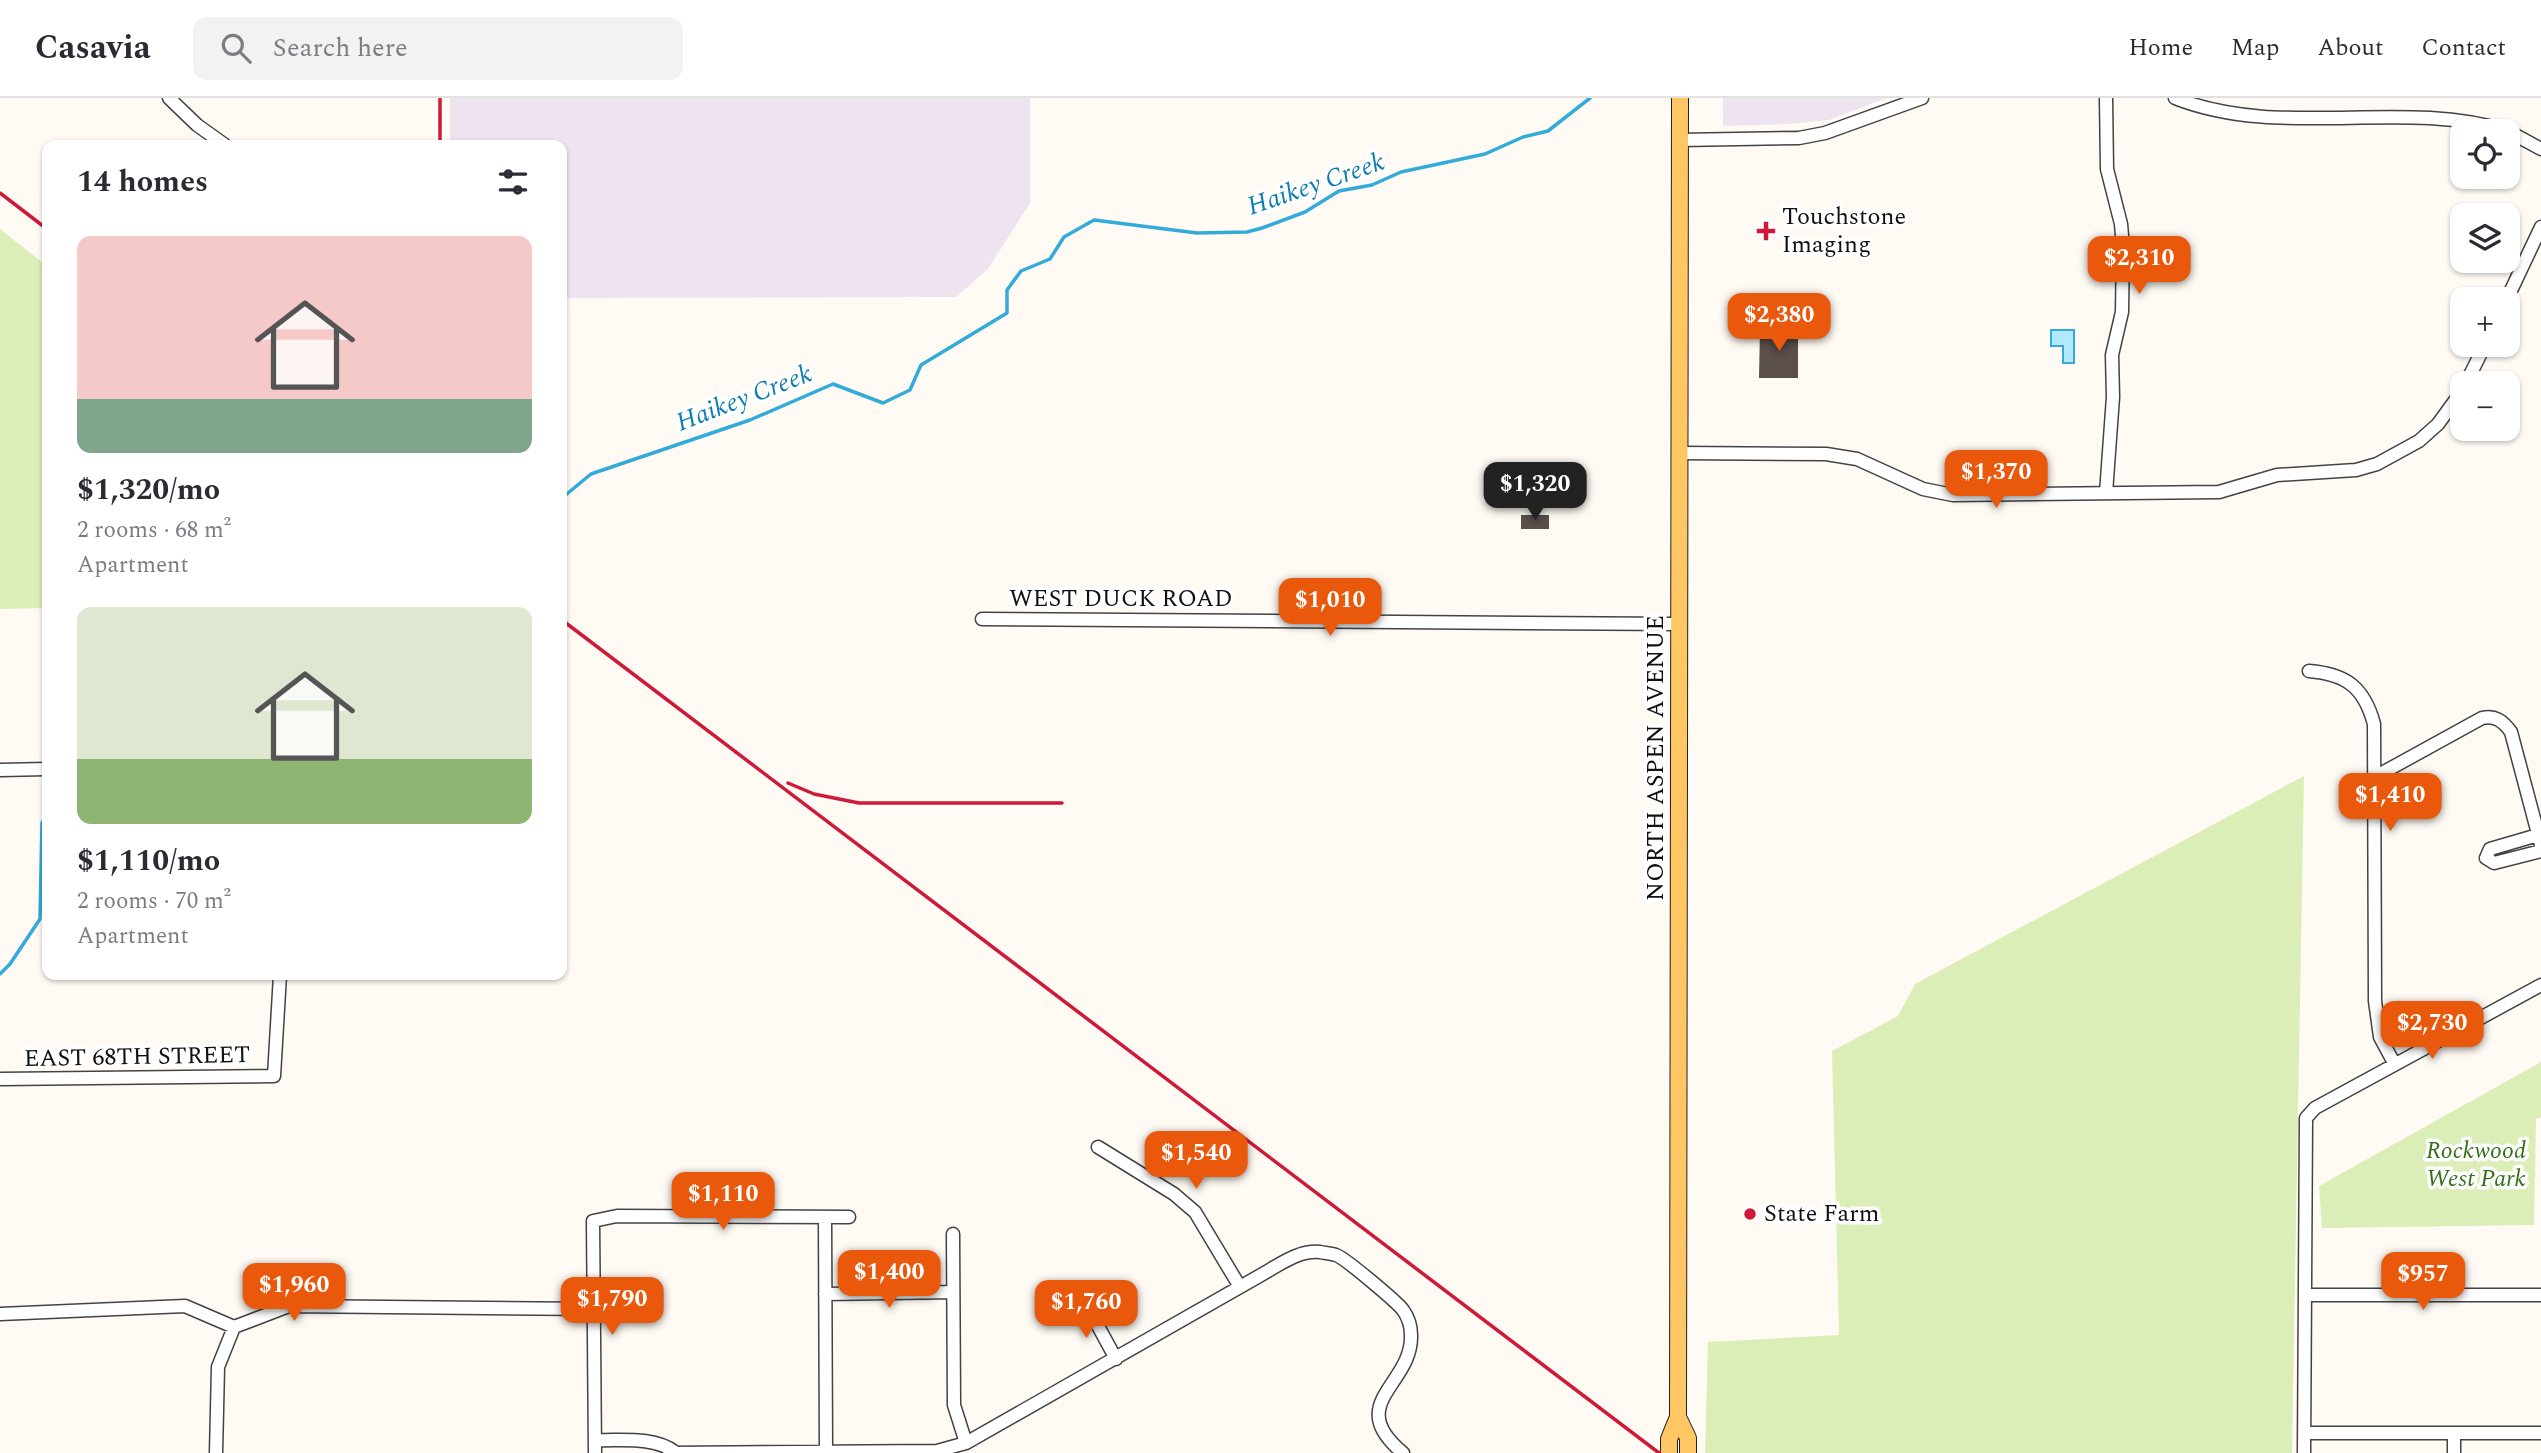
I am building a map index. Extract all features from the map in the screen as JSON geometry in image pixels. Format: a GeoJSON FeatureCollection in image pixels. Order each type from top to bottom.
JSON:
{"type":"FeatureCollection","features":[{"type":"Feature","properties":{"kind":"main road","name":"NORTH ASPEN AVENUE"},"geometry":{"type":"LineString","coordinates":[[1669,1453],[1669,1439],[1678,1417],[1680,98]]}},
{"type":"Feature","properties":{"kind":"main road","name":"NORTH ASPEN AVENUE"},"geometry":{"type":"LineString","coordinates":[[1678,1417],[1688,1438],[1688,1453]]}},
{"type":"Feature","properties":{"kind":"street"},"geometry":{"type":"LineString","coordinates":[[169,98],[197,125],[218,140]]}},
{"type":"Feature","properties":{"kind":"street"},"geometry":{"type":"LineString","coordinates":[[1680,140],[1799,138],[1837,129],[1922,98]]}},
{"type":"Feature","properties":{"kind":"street"},"geometry":{"type":"LineString","coordinates":[[2106,98],[2107,169],[2121,224],[2123,247],[2122,312],[2112,355],[2113,397],[2106,493]]}},
{"type":"Feature","properties":{"kind":"street"},"geometry":{"type":"LineString","coordinates":[[2175,98],[2207,110],[2241,114],[2445,114],[2464,119]]}},
{"type":"Feature","properties":{"kind":"street"},"geometry":{"type":"LineString","coordinates":[[2520,138],[2541,149]]}},
{"type":"Feature","properties":{"kind":"street"},"geometry":{"type":"LineString","coordinates":[[2513,287],[2541,227]]}},
{"type":"Feature","properties":{"kind":"street"},"geometry":{"type":"LineString","coordinates":[[1680,453],[1826,454],[1857,459],[1923,489],[1954,495],[2219,492],[2277,475],[2356,470],[2399,453],[2438,424],[2450,408]]}},
{"type":"Feature","properties":{"kind":"street","name":"WEST DUCK ROAD"},"geometry":{"type":"LineString","coordinates":[[982,619],[1679,624]]}},
{"type":"Feature","properties":{"kind":"street"},"geometry":{"type":"LineString","coordinates":[[2309,671],[2343,677],[2362,695],[2374,724],[2376,1016],[2380,1037],[2394,1063]]}},
{"type":"Feature","properties":{"kind":"street"},"geometry":{"type":"LineString","coordinates":[[2373,778],[2482,718],[2491,716],[2499,719],[2511,732],[2540,840],[2491,848],[2486,856],[2488,861],[2494,863],[2541,850]]}},
{"type":"Feature","properties":{"kind":"street"},"geometry":{"type":"LineString","coordinates":[[0,770],[42,769]]}},
{"type":"Feature","properties":{"kind":"street","name":"EAST 68TH STREET"},"geometry":{"type":"LineString","coordinates":[[0,1079],[274,1076],[280,980]]}},
{"type":"Feature","properties":{"kind":"street"},"geometry":{"type":"LineString","coordinates":[[2304,1453],[2306,1118],[2315,1108],[2394,1063],[2541,985]]}},
{"type":"Feature","properties":{"kind":"street"},"geometry":{"type":"LineString","coordinates":[[1098,1147],[1174,1194],[1195,1212],[1240,1287]]}},
{"type":"Feature","properties":{"kind":"street"},"geometry":{"type":"LineString","coordinates":[[849,1217],[617,1216],[593,1221],[595,1447],[645,1441],[669,1447],[672,1452],[937,1451],[966,1443],[1301,1254],[1319,1252],[1338,1255],[1402,1309],[1410,1322],[1409,1355],[1380,1401],[1379,1412],[1380,1427],[1388,1441],[1403,1453]]}},
{"type":"Feature","properties":{"kind":"street"},"geometry":{"type":"LineString","coordinates":[[825,1217],[826,1451]]}},
{"type":"Feature","properties":{"kind":"street"},"geometry":{"type":"LineString","coordinates":[[953,1234],[954,1405],[966,1443]]}},
{"type":"Feature","properties":{"kind":"street"},"geometry":{"type":"LineString","coordinates":[[825,1294],[953,1292]]}},
{"type":"Feature","properties":{"kind":"street"},"geometry":{"type":"LineString","coordinates":[[2305,1295],[2541,1295]]}},
{"type":"Feature","properties":{"kind":"street"},"geometry":{"type":"LineString","coordinates":[[1086,1304],[1116,1359]]}},
{"type":"Feature","properties":{"kind":"street"},"geometry":{"type":"LineString","coordinates":[[0,1314],[185,1306],[234,1327],[289,1306],[595,1309]]}},
{"type":"Feature","properties":{"kind":"street"},"geometry":{"type":"LineString","coordinates":[[216,1453],[218,1367],[234,1327]]}},
{"type":"Feature","properties":{"kind":"street"},"geometry":{"type":"LineString","coordinates":[[2304,1433],[2541,1433]]}},
{"type":"Feature","properties":{"kind":"street"},"geometry":{"type":"LineString","coordinates":[[2454,1433],[2454,1453]]}},
{"type":"Feature","properties":{"kind":"shaded area"},"geometry":{"type":"Polygon","coordinates":[[[450,98],[1030,98],[1030,203],[988,269],[956,297],[567,298],[567,140],[450,140],[450,98]]]}},
{"type":"Feature","properties":{"kind":"shaded area"},"geometry":{"type":"Polygon","coordinates":[[[1723,98],[1887,98],[1829,120],[1723,126],[1723,98]]]}},
{"type":"Feature","properties":{"kind":"green space"},"geometry":{"type":"Polygon","coordinates":[[[0,229],[42,262],[42,608],[0,609],[0,229]]]}},
{"type":"Feature","properties":{"kind":"green space"},"geometry":{"type":"Polygon","coordinates":[[[2304,776],[2292,1453],[1705,1453],[1708,1342],[1839,1335],[1832,1051],[1898,1016],[1915,984],[2304,776]]]}},
{"type":"Feature","properties":{"kind":"green space","name":"Rockwood West Park"},"geometry":{"type":"Polygon","coordinates":[[[2541,1062],[2541,1117],[2536,1119],[2534,1225],[2322,1228],[2319,1186],[2541,1062]]]}},
{"type":"Feature","properties":{"kind":"water"},"geometry":{"type":"Polygon","coordinates":[[[2051,330],[2074,330],[2074,363],[2063,363],[2063,346],[2051,346],[2051,330]]]}},
{"type":"Feature","properties":{"kind":"building"},"geometry":{"type":"Polygon","coordinates":[[[1760,328],[1798,328],[1798,378],[1759,378],[1760,328]]]}},
{"type":"Feature","properties":{"kind":"building"},"geometry":{"type":"Polygon","coordinates":[[[1521,515],[1549,515],[1549,529],[1521,529],[1521,515]]]}},
{"type":"Feature","properties":{"kind":"waterway","name":"Haikey Creek"},"geometry":{"type":"LineString","coordinates":[[567,494],[591,474],[750,420],[833,384],[883,403],[910,390],[921,365],[1007,313],[1007,290],[1021,271],[1050,259],[1064,237],[1094,220],[1197,233],[1247,232],[1305,212],[1339,191],[1372,185],[1401,172],[1485,154],[1523,137],[1548,131],[1590,98]]}},
{"type":"Feature","properties":{"kind":"waterway"},"geometry":{"type":"LineString","coordinates":[[0,974],[10,964],[40,919],[42,823]]}},
{"type":"Feature","properties":{"kind":"railway"},"geometry":{"type":"LineString","coordinates":[[440,98],[440,140]]}},
{"type":"Feature","properties":{"kind":"railway"},"geometry":{"type":"LineString","coordinates":[[0,193],[42,225]]}},
{"type":"Feature","properties":{"kind":"railway"},"geometry":{"type":"LineString","coordinates":[[567,624],[1659,1453]]}},
{"type":"Feature","properties":{"kind":"railway"},"geometry":{"type":"LineString","coordinates":[[788,783],[814,794],[859,803],[1062,803]]}},
{"type":"Feature","properties":{"kind":"place","name":"Touchstone Imaging"},"geometry":{"type":"Point","coordinates":[1766,231]}},
{"type":"Feature","properties":{"kind":"place","name":"State Farm"},"geometry":{"type":"Point","coordinates":[1750,1214]}}]}
